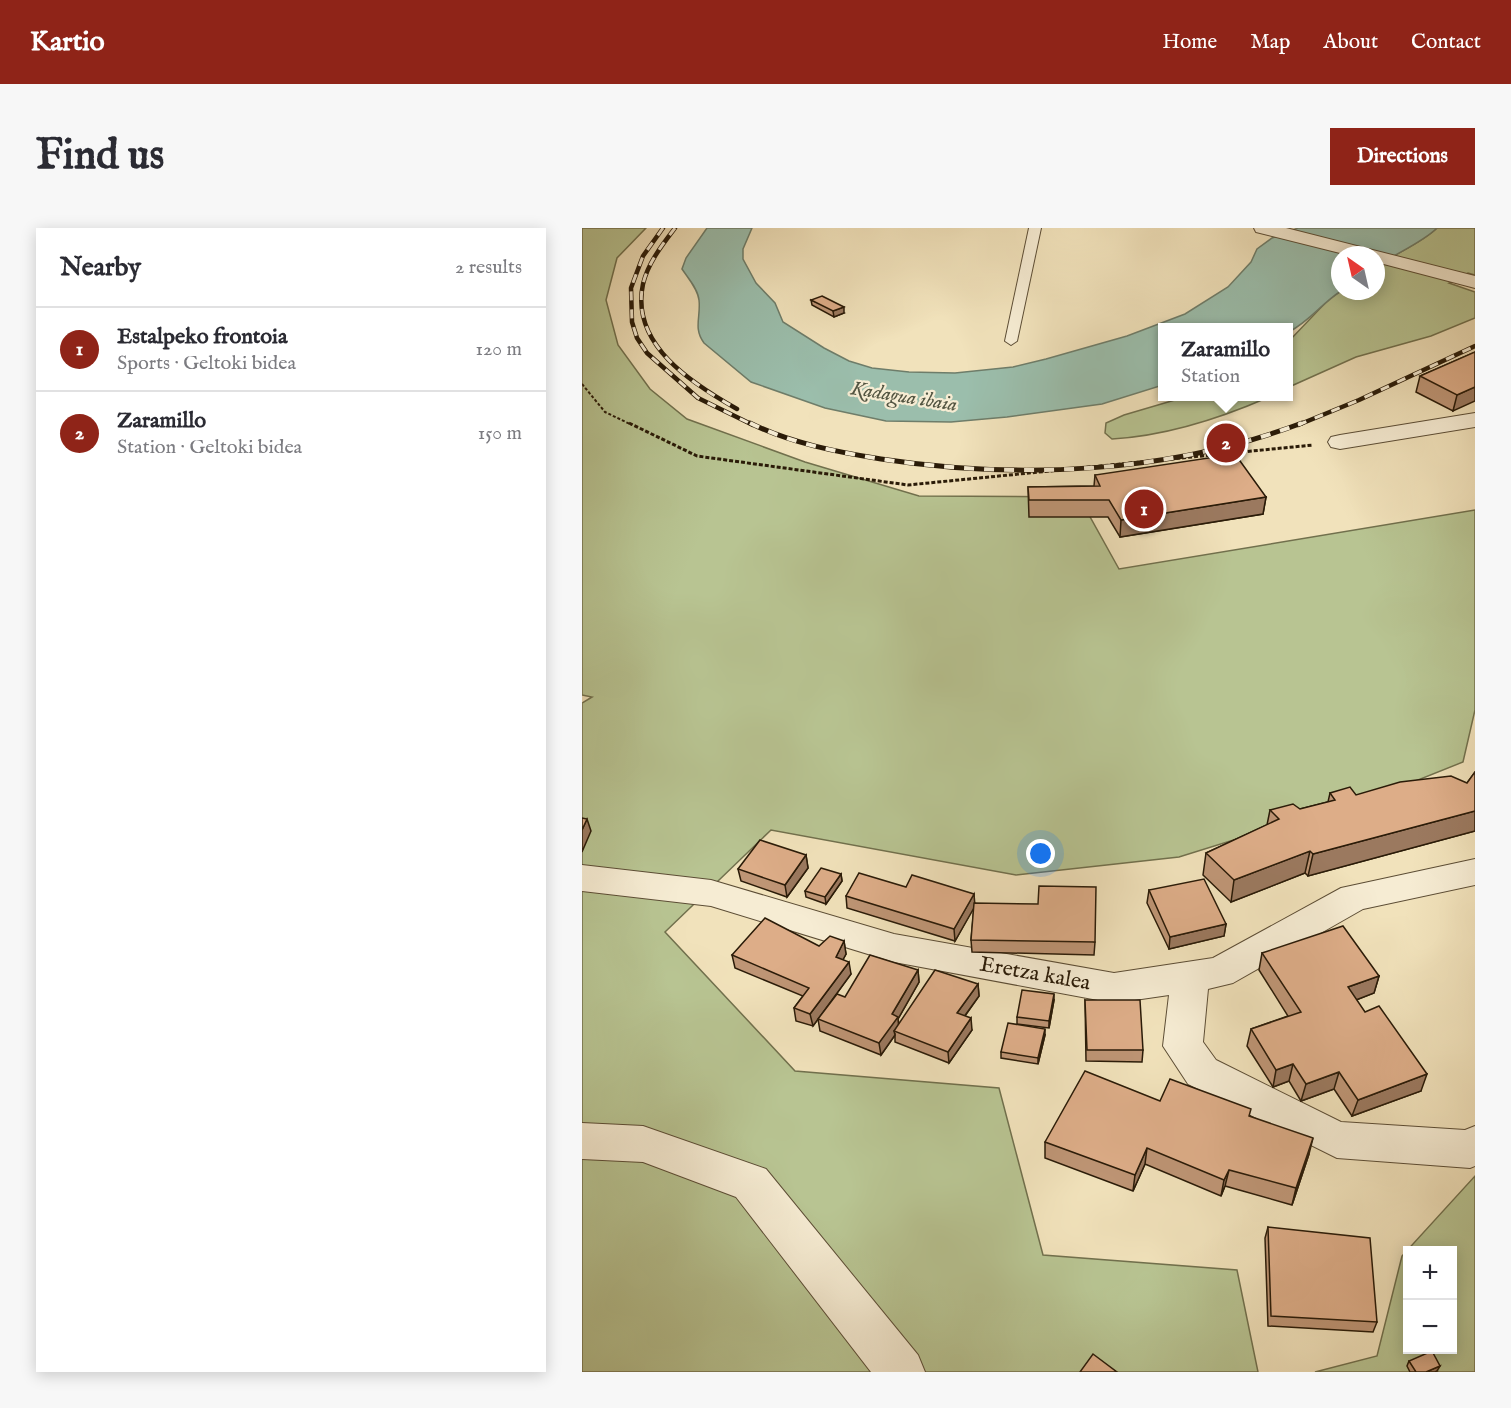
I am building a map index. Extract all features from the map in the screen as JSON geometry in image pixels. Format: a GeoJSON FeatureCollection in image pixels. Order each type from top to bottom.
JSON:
{"type":"FeatureCollection","features":[{"type":"Feature","properties":{"kind":"street"},"geometry":{"type":"LineString","coordinates":[[1266,229],[1335,246]]}},
{"type":"Feature","properties":{"kind":"street"},"geometry":{"type":"LineString","coordinates":[[1385,258],[1475,282]]}},
{"type":"Feature","properties":{"kind":"street"},"geometry":{"type":"LineString","coordinates":[[1340,442],[1475,420]]}},
{"type":"Feature","properties":{"kind":"street","name":"Eretza kalea"},"geometry":{"type":"LineString","coordinates":[[582,878],[711,893],[894,948],[1113,988],[1220,972],[1354,898],[1475,872]]}},
{"type":"Feature","properties":{"kind":"street"},"geometry":{"type":"LineString","coordinates":[[1190,976],[1183,1046],[1203,1072],[1337,1140],[1470,1149],[1475,1144]]}},
{"type":"Feature","properties":{"kind":"street"},"geometry":{"type":"LineString","coordinates":[[582,1141],[643,1144],[751,1183],[901,1372]]}},
{"type":"Feature","properties":{"kind":"lane"},"geometry":{"type":"LineString","coordinates":[[1011,341],[1035,228]]}},
{"type":"Feature","properties":{"kind":"path"},"geometry":{"type":"LineString","coordinates":[[582,384],[605,411],[697,456],[908,485],[1340,442]]}},
{"type":"Feature","properties":{"kind":"shaded area"},"geometry":{"type":"Polygon","coordinates":[[[582,228],[646,228],[617,258],[606,300],[618,345],[650,389],[687,419],[805,462],[919,496],[1079,497],[1119,569],[1475,510],[1475,710],[1463,762],[1388,792],[1179,857],[1016,875],[771,830],[665,932],[795,1071],[999,1088],[1043,1255],[1237,1270],[1258,1372],[582,1372],[582,703],[592,697],[582,695],[582,228]]]}},
{"type":"Feature","properties":{"kind":"shaded area"},"geometry":{"type":"Polygon","coordinates":[[[1437,228],[1475,228],[1475,275],[1468,273],[1449,283],[1475,292],[1475,318],[1431,336],[1356,357],[1293,385],[1293,337],[1331,297],[1331,300],[1385,300],[1385,262],[1424,239],[1437,228]]]}},
{"type":"Feature","properties":{"kind":"shaded area"},"geometry":{"type":"Polygon","coordinates":[[[1171,401],[1259,401],[1212,419],[1172,430],[1112,439],[1105,433],[1106,423],[1124,415],[1171,401]]]}},
{"type":"Feature","properties":{"kind":"shaded area"},"geometry":{"type":"Polygon","coordinates":[[[1475,1176],[1475,1372],[1315,1372],[1377,1356],[1403,1255],[1403,1354],[1457,1354],[1457,1246],[1411,1246],[1475,1176]]]}},
{"type":"Feature","properties":{"kind":"water","name":"Kadagua ibaia"},"geometry":{"type":"Polygon","coordinates":[[[707,228],[752,228],[743,249],[743,259],[756,283],[775,303],[783,322],[849,361],[872,368],[955,373],[1013,367],[1127,336],[1158,324],[1158,387],[1102,404],[951,422],[886,421],[825,408],[751,382],[704,343],[699,332],[697,292],[682,269],[686,258],[707,228]]]}},
{"type":"Feature","properties":{"kind":"water"},"geometry":{"type":"Polygon","coordinates":[[[1298,228],[1437,228],[1424,239],[1385,262],[1385,246],[1331,246],[1331,299],[1293,329],[1293,323],[1161,323],[1185,314],[1228,287],[1251,262],[1257,249],[1272,238],[1298,228]]]}},
{"type":"Feature","properties":{"kind":"building"},"geometry":{"type":"Polygon","coordinates":[[[822,296],[844,307],[833,311],[811,300],[822,296]]]}},
{"type":"Feature","properties":{"kind":"building"},"geometry":{"type":"Polygon","coordinates":[[[1475,352],[1475,387],[1457,395],[1420,376],[1475,352]]]}},
{"type":"Feature","properties":{"kind":"building"},"geometry":{"type":"Polygon","coordinates":[[[1235,454],[1266,497],[1121,520],[1109,500],[1029,500],[1028,487],[1100,486],[1095,475],[1235,454]]]}},
{"type":"Feature","properties":{"kind":"building"},"geometry":{"type":"Polygon","coordinates":[[[1475,772],[1475,811],[1313,854],[1310,851],[1234,880],[1206,853],[1279,819],[1270,810],[1293,804],[1300,809],[1335,800],[1330,793],[1350,787],[1356,795],[1400,782],[1451,776],[1467,783],[1475,772]]]}},
{"type":"Feature","properties":{"kind":"building"},"geometry":{"type":"Polygon","coordinates":[[[582,818],[587,819],[582,830],[582,818]]]}},
{"type":"Feature","properties":{"kind":"building"},"geometry":{"type":"Polygon","coordinates":[[[760,840],[806,855],[785,885],[738,869],[760,840]]]}},
{"type":"Feature","properties":{"kind":"building"},"geometry":{"type":"Polygon","coordinates":[[[821,868],[841,874],[825,897],[805,891],[821,868]]]}},
{"type":"Feature","properties":{"kind":"building"},"geometry":{"type":"Polygon","coordinates":[[[859,873],[906,887],[912,875],[974,894],[954,929],[846,896],[859,873]]]}},
{"type":"Feature","properties":{"kind":"building"},"geometry":{"type":"Polygon","coordinates":[[[1204,879],[1226,924],[1170,937],[1149,890],[1204,879]]]}},
{"type":"Feature","properties":{"kind":"building"},"geometry":{"type":"Polygon","coordinates":[[[1039,886],[1096,887],[1095,942],[971,940],[974,903],[1038,904],[1039,886]]]}},
{"type":"Feature","properties":{"kind":"building"},"geometry":{"type":"Polygon","coordinates":[[[765,918],[819,946],[830,936],[844,941],[836,957],[849,962],[810,1014],[794,1008],[809,988],[732,955],[765,918]]]}},
{"type":"Feature","properties":{"kind":"building"},"geometry":{"type":"Polygon","coordinates":[[[1343,926],[1379,976],[1348,987],[1365,1012],[1379,1006],[1427,1074],[1358,1100],[1339,1072],[1306,1084],[1293,1064],[1276,1070],[1251,1029],[1301,1012],[1262,953],[1343,926]]]}},
{"type":"Feature","properties":{"kind":"building"},"geometry":{"type":"Polygon","coordinates":[[[870,955],[918,970],[892,1014],[898,1017],[879,1043],[818,1019],[837,994],[845,997],[870,955]]]}},
{"type":"Feature","properties":{"kind":"building"},"geometry":{"type":"Polygon","coordinates":[[[935,970],[978,984],[957,1013],[971,1018],[948,1052],[894,1031],[935,970]]]}},
{"type":"Feature","properties":{"kind":"building"},"geometry":{"type":"Polygon","coordinates":[[[1022,990],[1054,994],[1049,1021],[1017,1017],[1022,990]]]}},
{"type":"Feature","properties":{"kind":"building"},"geometry":{"type":"Polygon","coordinates":[[[1085,1000],[1140,1000],[1143,1050],[1087,1050],[1085,1000]]]}},
{"type":"Feature","properties":{"kind":"building"},"geometry":{"type":"Polygon","coordinates":[[[1008,1023],[1045,1029],[1038,1058],[1001,1052],[1008,1023]]]}},
{"type":"Feature","properties":{"kind":"building"},"geometry":{"type":"Polygon","coordinates":[[[1085,1071],[1160,1101],[1170,1079],[1251,1109],[1249,1116],[1313,1138],[1296,1188],[1229,1170],[1224,1180],[1147,1148],[1135,1175],[1045,1142],[1085,1071]]]}},
{"type":"Feature","properties":{"kind":"building"},"geometry":{"type":"Polygon","coordinates":[[[1268,1227],[1370,1238],[1377,1322],[1271,1316],[1268,1227]]]}},
{"type":"Feature","properties":{"kind":"building"},"geometry":{"type":"Polygon","coordinates":[[[1093,1354],[1117,1372],[1080,1372],[1093,1354]]]}},
{"type":"Feature","properties":{"kind":"building"},"geometry":{"type":"Polygon","coordinates":[[[1425,1354],[1434,1354],[1440,1366],[1426,1372],[1416,1372],[1409,1361],[1425,1354]]]}},
{"type":"Feature","properties":{"kind":"railway"},"geometry":{"type":"LineString","coordinates":[[663,228],[643,256],[631,288],[632,322],[637,338],[647,353],[698,398],[753,425]]}},
{"type":"Feature","properties":{"kind":"railway"},"geometry":{"type":"LineString","coordinates":[[675,228],[656,254],[645,276],[642,306],[646,326],[655,344],[684,375],[737,409]]}},
{"type":"Feature","properties":{"kind":"railway"},"geometry":{"type":"LineString","coordinates":[[1298,425],[1359,400],[1475,346]]}},
{"type":"Feature","properties":{"kind":"railway"},"geometry":{"type":"LineString","coordinates":[[750,423],[797,441],[881,459],[934,466],[1040,470],[1094,468],[1200,453],[1252,440],[1302,423]]}},
{"type":"Feature","properties":{"kind":"place","name":"Zaramillo"},"geometry":{"type":"Point","coordinates":[1226,443]}},
{"type":"Feature","properties":{"kind":"place","name":"Estalpeko frontoia"},"geometry":{"type":"Point","coordinates":[1144,509]}}]}
